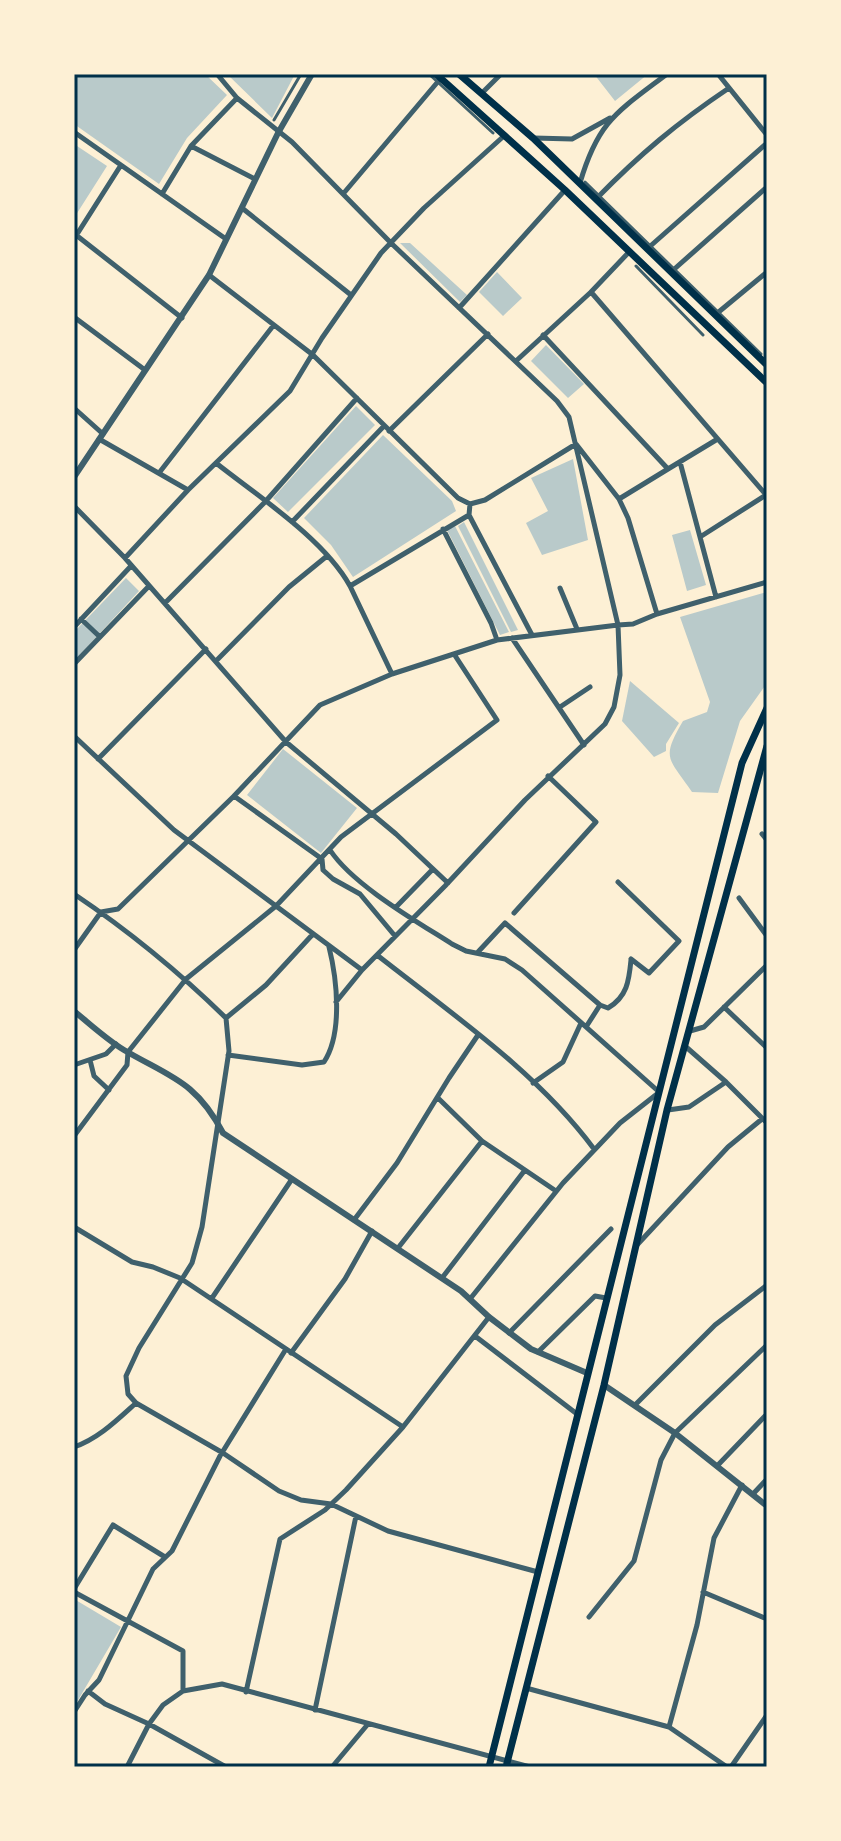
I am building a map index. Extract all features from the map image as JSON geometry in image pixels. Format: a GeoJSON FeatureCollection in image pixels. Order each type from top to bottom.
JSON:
{"type":"FeatureCollection","features":[{"type":"Feature","properties":{"kind":"main road"},"geometry":{"type":"LineString","coordinates":[[459,74],[582,183],[596,200],[764,359]]}},
{"type":"Feature","properties":{"kind":"main road"},"geometry":{"type":"LineString","coordinates":[[439,76],[565,190],[767,383]]}},
{"type":"Feature","properties":{"kind":"main road"},"geometry":{"type":"LineString","coordinates":[[489,1767],[742,763],[767,708]]}},
{"type":"Feature","properties":{"kind":"main road"},"geometry":{"type":"LineString","coordinates":[[507,1764],[604,1385],[667,1110],[767,746]]}},
{"type":"Feature","properties":{"kind":"street"},"geometry":{"type":"LineString","coordinates":[[217,74],[237,98],[292,142],[391,243],[516,361],[569,417],[618,625],[620,675],[614,707],[605,724],[548,776],[362,970],[336,1002]]}},
{"type":"Feature","properties":{"kind":"street"},"geometry":{"type":"LineString","coordinates":[[274,120],[301,74]]}},
{"type":"Feature","properties":{"kind":"street"},"geometry":{"type":"LineString","coordinates":[[74,477],[76,467],[101,436],[209,275],[278,133],[312,74]]}},
{"type":"Feature","properties":{"kind":"street"},"geometry":{"type":"LineString","coordinates":[[429,74],[493,133]]}},
{"type":"Feature","properties":{"kind":"street"},"geometry":{"type":"LineString","coordinates":[[481,93],[501,74]]}},
{"type":"Feature","properties":{"kind":"street"},"geometry":{"type":"LineString","coordinates":[[533,138],[572,139],[611,117],[667,74]]}},
{"type":"Feature","properties":{"kind":"street"},"geometry":{"type":"LineString","coordinates":[[718,74],[767,135]]}},
{"type":"Feature","properties":{"kind":"street"},"geometry":{"type":"LineString","coordinates":[[343,194],[439,76]]}},
{"type":"Feature","properties":{"kind":"street"},"geometry":{"type":"LineString","coordinates":[[596,200],[639,155],[680,121],[729,88]]}},
{"type":"Feature","properties":{"kind":"street"},"geometry":{"type":"LineString","coordinates":[[162,194],[191,146],[237,98]]}},
{"type":"Feature","properties":{"kind":"street"},"geometry":{"type":"LineString","coordinates":[[611,117],[590,149],[582,183],[764,359]]}},
{"type":"Feature","properties":{"kind":"street"},"geometry":{"type":"LineString","coordinates":[[74,132],[227,240]]}},
{"type":"Feature","properties":{"kind":"street"},"geometry":{"type":"LineString","coordinates":[[125,558],[188,490],[290,391],[351,295],[391,243],[424,208],[505,134]]}},
{"type":"Feature","properties":{"kind":"street"},"geometry":{"type":"LineString","coordinates":[[647,249],[767,143]]}},
{"type":"Feature","properties":{"kind":"street"},"geometry":{"type":"LineString","coordinates":[[191,146],[255,179]]}},
{"type":"Feature","properties":{"kind":"street"},"geometry":{"type":"LineString","coordinates":[[121,165],[75,237],[182,318]]}},
{"type":"Feature","properties":{"kind":"street"},"geometry":{"type":"LineString","coordinates":[[671,272],[767,187]]}},
{"type":"Feature","properties":{"kind":"street"},"geometry":{"type":"LineString","coordinates":[[459,308],[565,190]]}},
{"type":"Feature","properties":{"kind":"street"},"geometry":{"type":"LineString","coordinates":[[242,208],[351,295]]}},
{"type":"Feature","properties":{"kind":"street"},"geometry":{"type":"LineString","coordinates":[[516,361],[591,292],[630,251]]}},
{"type":"Feature","properties":{"kind":"street"},"geometry":{"type":"LineString","coordinates":[[636,266],[703,335]]}},
{"type":"Feature","properties":{"kind":"street"},"geometry":{"type":"LineString","coordinates":[[715,315],[767,272]]}},
{"type":"Feature","properties":{"kind":"street"},"geometry":{"type":"LineString","coordinates":[[209,275],[313,355],[458,498],[470,504],[485,500],[576,444]]}},
{"type":"Feature","properties":{"kind":"street"},"geometry":{"type":"LineString","coordinates":[[591,292],[766,496],[700,537]]}},
{"type":"Feature","properties":{"kind":"street"},"geometry":{"type":"LineString","coordinates":[[74,317],[146,371]]}},
{"type":"Feature","properties":{"kind":"street"},"geometry":{"type":"LineString","coordinates":[[159,473],[273,326]]}},
{"type":"Feature","properties":{"kind":"street"},"geometry":{"type":"LineString","coordinates":[[292,522],[488,334]]}},
{"type":"Feature","properties":{"kind":"street"},"geometry":{"type":"LineString","coordinates":[[543,335],[668,469]]}},
{"type":"Feature","properties":{"kind":"street"},"geometry":{"type":"LineString","coordinates":[[165,603],[265,502],[357,398]]}},
{"type":"Feature","properties":{"kind":"street"},"geometry":{"type":"LineString","coordinates":[[74,408],[101,436],[188,490]]}},
{"type":"Feature","properties":{"kind":"street"},"geometry":{"type":"LineString","coordinates":[[619,499],[716,440]]}},
{"type":"Feature","properties":{"kind":"street"},"geometry":{"type":"LineString","coordinates":[[576,444],[619,499],[628,518],[657,614]]}},
{"type":"Feature","properties":{"kind":"street"},"geometry":{"type":"LineString","coordinates":[[680,462],[716,597]]}},
{"type":"Feature","properties":{"kind":"street"},"geometry":{"type":"LineString","coordinates":[[216,463],[292,522],[342,570],[392,674]]}},
{"type":"Feature","properties":{"kind":"street"},"geometry":{"type":"LineString","coordinates":[[470,504],[469,515],[532,635]]}},
{"type":"Feature","properties":{"kind":"street"},"geometry":{"type":"LineString","coordinates":[[74,506],[125,558],[286,742],[448,883]]}},
{"type":"Feature","properties":{"kind":"street"},"geometry":{"type":"LineString","coordinates":[[350,586],[469,515]]}},
{"type":"Feature","properties":{"kind":"street"},"geometry":{"type":"LineString","coordinates":[[443,529],[497,640]]}},
{"type":"Feature","properties":{"kind":"street"},"geometry":{"type":"LineString","coordinates":[[216,661],[289,587],[327,556]]}},
{"type":"Feature","properties":{"kind":"street"},"geometry":{"type":"LineString","coordinates":[[74,627],[131,566]]}},
{"type":"Feature","properties":{"kind":"street"},"geometry":{"type":"LineString","coordinates":[[74,950],[101,912],[118,909],[234,796],[320,705],[392,674],[497,640],[633,624],[767,582]]}},
{"type":"Feature","properties":{"kind":"street"},"geometry":{"type":"LineString","coordinates":[[74,664],[149,586]]}},
{"type":"Feature","properties":{"kind":"street"},"geometry":{"type":"LineString","coordinates":[[560,588],[577,629]]}},
{"type":"Feature","properties":{"kind":"street"},"geometry":{"type":"LineString","coordinates":[[81,619],[100,637]]}},
{"type":"Feature","properties":{"kind":"street"},"geometry":{"type":"LineString","coordinates":[[512,638],[584,745]]}},
{"type":"Feature","properties":{"kind":"street"},"geometry":{"type":"LineString","coordinates":[[98,759],[206,649]]}},
{"type":"Feature","properties":{"kind":"street"},"geometry":{"type":"LineString","coordinates":[[74,1136],[127,1065],[128,1052],[186,979],[276,906],[371,813],[497,720],[454,654]]}},
{"type":"Feature","properties":{"kind":"street"},"geometry":{"type":"LineString","coordinates":[[560,707],[590,687]]}},
{"type":"Feature","properties":{"kind":"street"},"geometry":{"type":"LineString","coordinates":[[74,736],[174,830],[362,970]]}},
{"type":"Feature","properties":{"kind":"street"},"geometry":{"type":"LineString","coordinates":[[514,913],[596,822],[548,776]]}},
{"type":"Feature","properties":{"kind":"street"},"geometry":{"type":"LineString","coordinates":[[234,796],[322,859],[323,870],[360,894],[395,936]]}},
{"type":"Feature","properties":{"kind":"street"},"geometry":{"type":"LineString","coordinates":[[762,834],[767,840]]}},
{"type":"Feature","properties":{"kind":"street"},"geometry":{"type":"LineString","coordinates":[[330,850],[339,863],[396,907],[452,944],[505,959],[522,970],[658,1092],[594,1149],[556,1191],[470,1299]]}},
{"type":"Feature","properties":{"kind":"street"},"geometry":{"type":"LineString","coordinates":[[396,907],[433,869]]}},
{"type":"Feature","properties":{"kind":"street"},"geometry":{"type":"LineString","coordinates":[[477,953],[505,923],[600,1005],[608,1008],[617,1003],[628,988],[631,959],[649,973],[679,941],[618,882]]}},
{"type":"Feature","properties":{"kind":"street"},"geometry":{"type":"LineString","coordinates":[[74,894],[186,979],[226,1018],[228,1055],[202,1227],[192,1263],[139,1348],[126,1376],[128,1394],[136,1403],[223,1453],[279,1491],[301,1500],[331,1504],[388,1531],[538,1572]]}},
{"type":"Feature","properties":{"kind":"street"},"geometry":{"type":"LineString","coordinates":[[739,898],[767,936]]}},
{"type":"Feature","properties":{"kind":"street"},"geometry":{"type":"LineString","coordinates":[[226,1018],[266,985],[313,934]]}},
{"type":"Feature","properties":{"kind":"street"},"geometry":{"type":"LineString","coordinates":[[228,1055],[302,1065],[324,1062],[329,1054],[337,979],[329,946]]}},
{"type":"Feature","properties":{"kind":"street"},"geometry":{"type":"LineString","coordinates":[[377,955],[533,1083],[582,1132],[594,1149]]}},
{"type":"Feature","properties":{"kind":"street"},"geometry":{"type":"LineString","coordinates":[[689,1031],[704,1027],[766,968]]}},
{"type":"Feature","properties":{"kind":"street"},"geometry":{"type":"LineString","coordinates":[[533,1083],[563,1062],[583,1025],[600,1005]]}},
{"type":"Feature","properties":{"kind":"street"},"geometry":{"type":"LineString","coordinates":[[724,1007],[767,1048]]}},
{"type":"Feature","properties":{"kind":"street"},"geometry":{"type":"LineString","coordinates":[[74,1011],[116,1044],[167,1071],[200,1096],[223,1133],[442,1278],[509,1333],[538,1352],[587,1373]]}},
{"type":"Feature","properties":{"kind":"street"},"geometry":{"type":"LineString","coordinates":[[354,1220],[397,1163],[478,1035]]}},
{"type":"Feature","properties":{"kind":"street"},"geometry":{"type":"LineString","coordinates":[[74,1065],[106,1054],[116,1044]]}},
{"type":"Feature","properties":{"kind":"street"},"geometry":{"type":"LineString","coordinates":[[637,1245],[728,1147],[764,1121],[685,1046]]}},
{"type":"Feature","properties":{"kind":"street"},"geometry":{"type":"LineString","coordinates":[[90,1060],[94,1076],[109,1090]]}},
{"type":"Feature","properties":{"kind":"street"},"geometry":{"type":"LineString","coordinates":[[667,1110],[689,1107],[726,1082]]}},
{"type":"Feature","properties":{"kind":"street"},"geometry":{"type":"LineString","coordinates":[[438,1098],[482,1141],[556,1191]]}},
{"type":"Feature","properties":{"kind":"street"},"geometry":{"type":"LineString","coordinates":[[398,1248],[482,1141]]}},
{"type":"Feature","properties":{"kind":"street"},"geometry":{"type":"LineString","coordinates":[[442,1278],[525,1170]]}},
{"type":"Feature","properties":{"kind":"street"},"geometry":{"type":"LineString","coordinates":[[212,1298],[292,1179]]}},
{"type":"Feature","properties":{"kind":"street"},"geometry":{"type":"LineString","coordinates":[[74,1227],[132,1262],[180,1278],[403,1427]]}},
{"type":"Feature","properties":{"kind":"street"},"geometry":{"type":"LineString","coordinates":[[509,1333],[611,1229]]}},
{"type":"Feature","properties":{"kind":"street"},"geometry":{"type":"LineString","coordinates":[[74,1712],[99,1680],[153,1569],[172,1551],[223,1453],[289,1351],[345,1279],[372,1231]]}},
{"type":"Feature","properties":{"kind":"street"},"geometry":{"type":"LineString","coordinates":[[635,1405],[715,1325],[767,1285]]}},
{"type":"Feature","properties":{"kind":"street"},"geometry":{"type":"LineString","coordinates":[[538,1352],[595,1296],[606,1298]]}},
{"type":"Feature","properties":{"kind":"street"},"geometry":{"type":"LineString","coordinates":[[246,1692],[280,1539],[331,1504],[403,1427],[489,1317]]}},
{"type":"Feature","properties":{"kind":"street"},"geometry":{"type":"LineString","coordinates":[[475,1336],[577,1414]]}},
{"type":"Feature","properties":{"kind":"street"},"geometry":{"type":"LineString","coordinates":[[589,1617],[634,1561],[661,1460],[675,1433],[767,1345]]}},
{"type":"Feature","properties":{"kind":"street"},"geometry":{"type":"LineString","coordinates":[[604,1385],[675,1433],[767,1506]]}},
{"type":"Feature","properties":{"kind":"street"},"geometry":{"type":"LineString","coordinates":[[74,1447],[109,1428],[136,1403]]}},
{"type":"Feature","properties":{"kind":"street"},"geometry":{"type":"LineString","coordinates":[[718,1465],[765,1416]]}},
{"type":"Feature","properties":{"kind":"street"},"geometry":{"type":"LineString","coordinates":[[753,1494],[767,1479]]}},
{"type":"Feature","properties":{"kind":"street"},"geometry":{"type":"LineString","coordinates":[[669,1727],[697,1625],[714,1538],[742,1485]]}},
{"type":"Feature","properties":{"kind":"street"},"geometry":{"type":"LineString","coordinates":[[315,1710],[356,1516]]}},
{"type":"Feature","properties":{"kind":"street"},"geometry":{"type":"LineString","coordinates":[[165,1557],[113,1525],[74,1591],[183,1651],[183,1691]]}},
{"type":"Feature","properties":{"kind":"street"},"geometry":{"type":"LineString","coordinates":[[703,1592],[767,1619]]}},
{"type":"Feature","properties":{"kind":"street"},"geometry":{"type":"LineString","coordinates":[[127,1767],[149,1724],[163,1705],[183,1691],[222,1684],[492,1757],[507,1764],[530,1767]]}},
{"type":"Feature","properties":{"kind":"street"},"geometry":{"type":"LineString","coordinates":[[526,1688],[669,1727],[729,1767],[767,1715]]}},
{"type":"Feature","properties":{"kind":"street"},"geometry":{"type":"LineString","coordinates":[[88,1691],[105,1704],[149,1724],[226,1767]]}},
{"type":"Feature","properties":{"kind":"street"},"geometry":{"type":"LineString","coordinates":[[332,1767],[368,1724]]}},
{"type":"Feature","properties":{"kind":"shaded area"},"geometry":{"type":"Polygon","coordinates":[[[74,74],[205,74],[227,95],[187,138],[159,184],[74,124],[74,74]]]}},
{"type":"Feature","properties":{"kind":"shaded area"},"geometry":{"type":"Polygon","coordinates":[[[227,74],[295,74],[272,118],[227,74]]]}},
{"type":"Feature","properties":{"kind":"shaded area"},"geometry":{"type":"Polygon","coordinates":[[[594,74],[648,74],[615,101],[594,74]]]}},
{"type":"Feature","properties":{"kind":"shaded area"},"geometry":{"type":"Polygon","coordinates":[[[74,144],[107,166],[74,218],[74,144]]]}},
{"type":"Feature","properties":{"kind":"shaded area"},"geometry":{"type":"Polygon","coordinates":[[[400,243],[410,243],[467,295],[460,302],[400,243]]]}},
{"type":"Feature","properties":{"kind":"shaded area"},"geometry":{"type":"Polygon","coordinates":[[[497,272],[522,298],[503,316],[479,292],[497,272]]]}},
{"type":"Feature","properties":{"kind":"shaded area"},"geometry":{"type":"Polygon","coordinates":[[[546,345],[584,384],[568,398],[531,361],[546,345]]]}},
{"type":"Feature","properties":{"kind":"shaded area"},"geometry":{"type":"Polygon","coordinates":[[[356,406],[375,425],[288,512],[273,498],[356,406]]]}},
{"type":"Feature","properties":{"kind":"shaded area"},"geometry":{"type":"Polygon","coordinates":[[[383,435],[452,501],[456,511],[353,577],[331,545],[304,518],[383,435]]]}},
{"type":"Feature","properties":{"kind":"shaded area"},"geometry":{"type":"Polygon","coordinates":[[[573,459],[588,540],[542,555],[526,523],[548,511],[531,478],[573,459]]]}},
{"type":"Feature","properties":{"kind":"shaded area"},"geometry":{"type":"Polygon","coordinates":[[[464,522],[518,630],[511,632],[458,526],[464,522]]]}},
{"type":"Feature","properties":{"kind":"shaded area"},"geometry":{"type":"Polygon","coordinates":[[[455,526],[509,632],[500,635],[447,530],[455,526]]]}},
{"type":"Feature","properties":{"kind":"shaded area"},"geometry":{"type":"Polygon","coordinates":[[[690,530],[706,585],[687,591],[672,535],[690,530]]]}},
{"type":"Feature","properties":{"kind":"shaded area"},"geometry":{"type":"Polygon","coordinates":[[[126,578],[139,591],[75,660],[74,632],[126,578]]]}},
{"type":"Feature","properties":{"kind":"shaded area"},"geometry":{"type":"Polygon","coordinates":[[[767,592],[767,683],[740,721],[718,793],[692,792],[673,764],[670,751],[683,721],[707,712],[710,702],[680,617],[767,592]]]}},
{"type":"Feature","properties":{"kind":"shaded area"},"geometry":{"type":"Polygon","coordinates":[[[630,681],[679,723],[666,744],[666,751],[654,757],[622,721],[630,681]]]}},
{"type":"Feature","properties":{"kind":"shaded area"},"geometry":{"type":"Polygon","coordinates":[[[283,749],[357,808],[321,853],[247,795],[283,749]]]}},
{"type":"Feature","properties":{"kind":"shaded area"},"geometry":{"type":"Polygon","coordinates":[[[74,1599],[121,1627],[74,1707],[74,1599]]]}}]}
